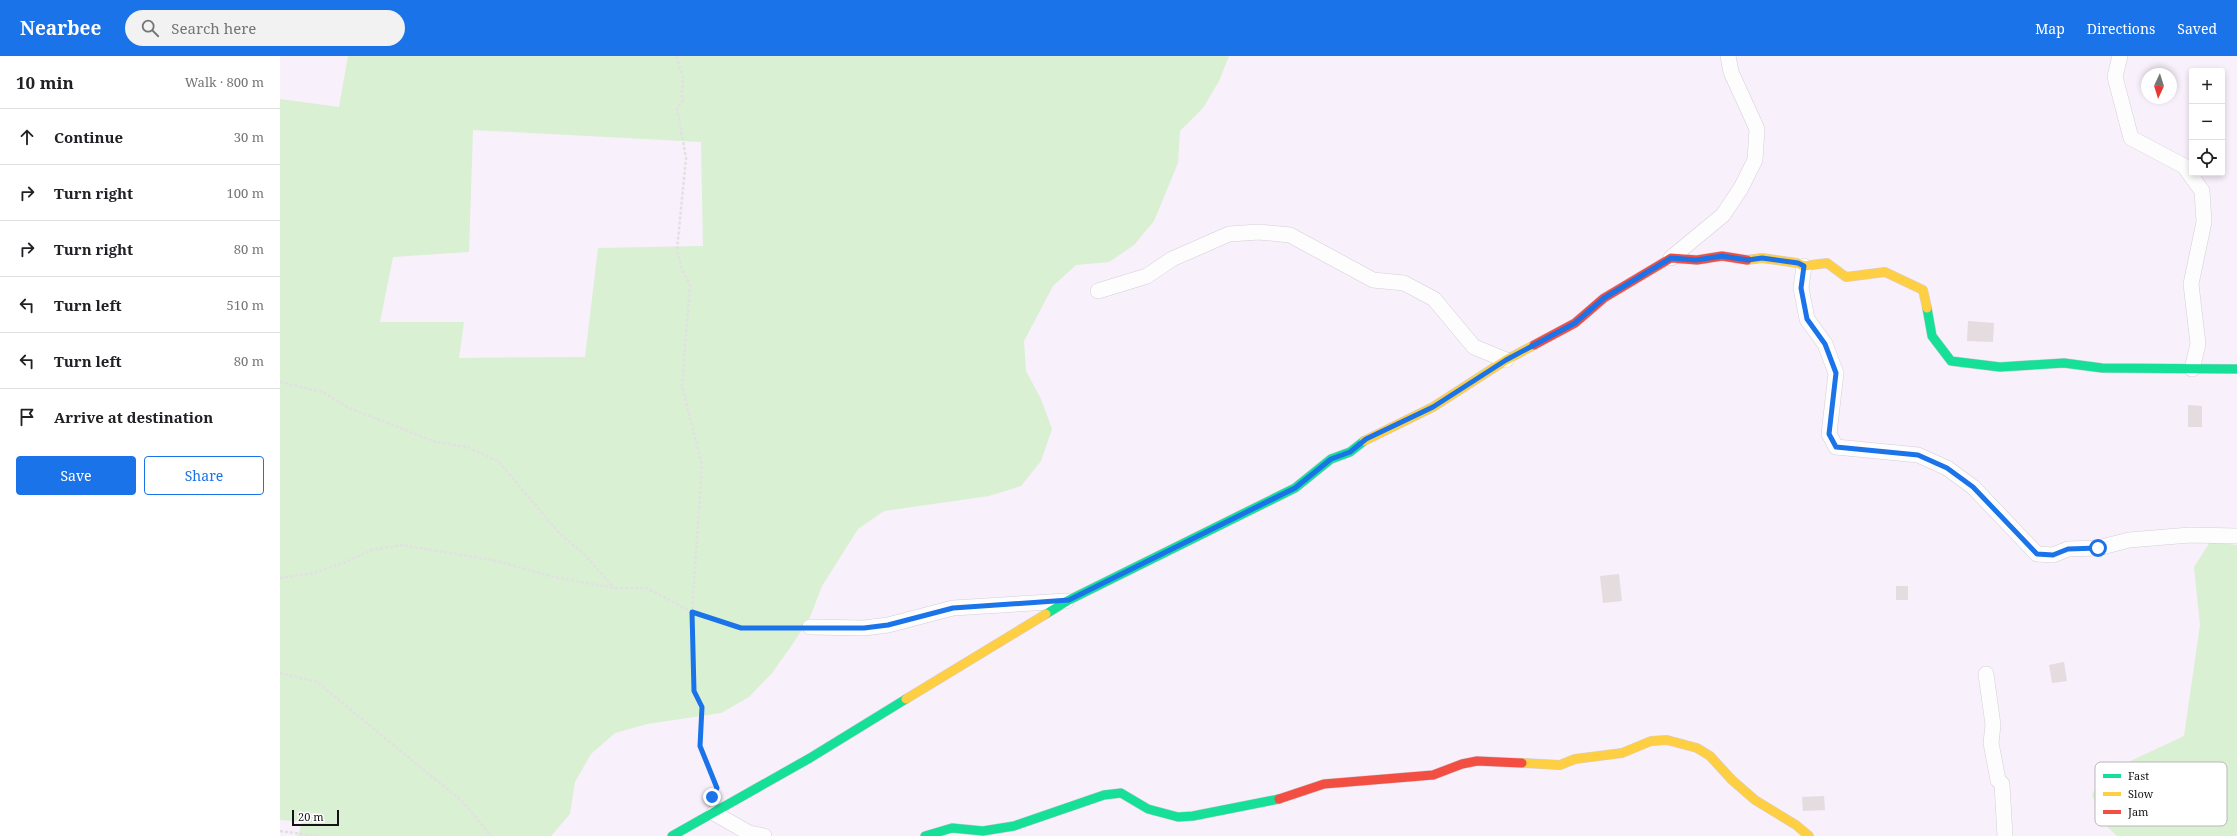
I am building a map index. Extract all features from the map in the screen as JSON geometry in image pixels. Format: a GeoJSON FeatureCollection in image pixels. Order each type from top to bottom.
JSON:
{"type":"FeatureCollection","features":[{"type":"Feature","properties":{"kind":"street"},"geometry":{"type":"LineString","coordinates":[[672,836],[714,814],[1069,600],[1295,488],[1331,459],[1350,452],[1366,439],[1433,407],[1506,360],[1575,323],[1604,298],[1671,258],[1723,215],[1741,188],[1755,160],[1757,129],[1731,72],[1728,56]]}},
{"type":"Feature","properties":{"kind":"street"},"geometry":{"type":"LineString","coordinates":[[2120,56],[2115,77],[2131,138],[2184,166],[2202,191],[2204,222],[2191,284],[2198,344],[2192,369]]}},
{"type":"Feature","properties":{"kind":"street"},"geometry":{"type":"LineString","coordinates":[[1098,290],[1147,276],[1172,259],[1229,234],[1259,232],[1290,235],[1373,280],[1404,282],[1434,299],[1474,346],[1506,360]]}},
{"type":"Feature","properties":{"kind":"street"},"geometry":{"type":"LineString","coordinates":[[1671,258],[1696,260],[1722,256],[1748,260],[1762,258],[1798,263],[1804,266],[1827,263],[1846,277],[1885,272],[1923,290],[1932,336],[1951,361],[1998,367],[2051,363],[2089,364],[2102,368],[2237,369]]}},
{"type":"Feature","properties":{"kind":"street"},"geometry":{"type":"LineString","coordinates":[[1804,266],[1801,288],[1807,319],[1825,344],[1836,373],[1829,434],[1836,447],[1918,455],[1947,468],[1973,487],[2037,554],[2053,555],[2068,549],[2098,548],[2129,540],[2190,535],[2237,536]]}},
{"type":"Feature","properties":{"kind":"street"},"geometry":{"type":"LineString","coordinates":[[810,627],[864,628],[888,625],[953,608],[1069,600]]}},
{"type":"Feature","properties":{"kind":"street"},"geometry":{"type":"LineString","coordinates":[[1986,674],[1993,725],[1990,743],[1998,780],[2002,784],[2006,836]]}},
{"type":"Feature","properties":{"kind":"street"},"geometry":{"type":"LineString","coordinates":[[925,836],[952,828],[983,831],[1014,826],[1104,795],[1121,793],[1148,809],[1178,817],[1193,816],[1239,806],[1272,802],[1324,784],[1355,780],[1433,775],[1462,764],[1477,761],[1560,764],[1575,759],[1622,753],[1651,741],[1667,740],[1697,748],[1710,756],[1732,780],[1755,800],[1796,825],[1808,836]]}},
{"type":"Feature","properties":{"kind":"street"},"geometry":{"type":"LineString","coordinates":[[714,814],[748,833],[764,836]]}},
{"type":"Feature","properties":{"kind":"path"},"geometry":{"type":"LineString","coordinates":[[677,56],[678,65],[683,78],[680,91],[683,101],[677,108],[686,158],[677,250],[681,267],[690,285],[682,386],[702,465],[692,612],[694,691],[702,707],[700,746],[717,788],[712,797],[714,814]]}},
{"type":"Feature","properties":{"kind":"path"},"geometry":{"type":"LineString","coordinates":[[280,382],[324,392],[349,408],[436,442],[467,447],[498,461],[560,534],[584,554],[614,588]]}},
{"type":"Feature","properties":{"kind":"path"},"geometry":{"type":"LineString","coordinates":[[280,578],[314,573],[343,563],[372,550],[402,545],[493,560],[554,577],[614,588],[646,588],[692,612],[741,628],[810,627]]}},
{"type":"Feature","properties":{"kind":"path"},"geometry":{"type":"LineString","coordinates":[[280,673],[317,682],[463,802],[491,836]]}},
{"type":"Feature","properties":{"kind":"path"},"geometry":{"type":"LineString","coordinates":[[280,831],[317,836]]}},
{"type":"Feature","properties":{"kind":"green space"},"geometry":{"type":"Polygon","coordinates":[[[348,56],[1229,56],[1219,81],[1203,108],[1180,131],[1178,163],[1154,221],[1134,245],[1109,262],[1076,265],[1053,286],[1024,341],[1026,371],[1041,399],[1052,429],[1041,461],[1021,486],[989,496],[884,511],[858,529],[822,586],[810,617],[792,645],[772,673],[749,697],[721,713],[647,724],[615,733],[591,754],[575,782],[570,814],[551,836],[298,836],[302,822],[280,820],[280,99],[339,107],[348,56]],[[473,130],[469,252],[393,257],[380,322],[464,322],[459,358],[585,357],[598,248],[703,246],[701,142],[473,130]]]}},
{"type":"Feature","properties":{"kind":"green space"},"geometry":{"type":"Polygon","coordinates":[[[2210,542],[2237,545],[2237,836],[2117,836],[2106,826],[2227,826],[2227,762],[2128,762],[2184,736],[2200,625],[2194,567],[2210,542]]]}},
{"type":"Feature","properties":{"kind":"green space"},"geometry":{"type":"Polygon","coordinates":[[[2095,790],[2095,803],[2092,794],[2095,790]]]}},
{"type":"Feature","properties":{"kind":"building"},"geometry":{"type":"Polygon","coordinates":[[[1968,321],[1994,323],[1993,342],[1967,341],[1968,321]]]}},
{"type":"Feature","properties":{"kind":"building"},"geometry":{"type":"Polygon","coordinates":[[[2188,405],[2202,406],[2202,427],[2188,427],[2188,405]]]}},
{"type":"Feature","properties":{"kind":"building"},"geometry":{"type":"Polygon","coordinates":[[[1619,574],[1622,601],[1603,603],[1600,576],[1619,574]]]}},
{"type":"Feature","properties":{"kind":"building"},"geometry":{"type":"Polygon","coordinates":[[[1896,586],[1908,586],[1908,600],[1896,600],[1896,586]]]}},
{"type":"Feature","properties":{"kind":"building"},"geometry":{"type":"Polygon","coordinates":[[[2064,662],[2067,681],[2052,683],[2049,665],[2064,662]]]}},
{"type":"Feature","properties":{"kind":"building"},"geometry":{"type":"Polygon","coordinates":[[[1824,796],[1825,810],[1803,811],[1802,797],[1824,796]]]}},
{"type":"Feature","properties":{"kind":"traffic: fast"},"geometry":{"type":"LineString","coordinates":[[1927,308],[1932,336],[1951,361],[2000,367],[2064,363],[2102,368],[2237,369]]}},
{"type":"Feature","properties":{"kind":"traffic: fast"},"geometry":{"type":"LineString","coordinates":[[1046,614],[1069,600],[1295,488],[1331,459],[1350,452],[1364,441]]}},
{"type":"Feature","properties":{"kind":"traffic: fast"},"geometry":{"type":"LineString","coordinates":[[672,836],[810,758],[906,699]]}},
{"type":"Feature","properties":{"kind":"traffic: fast"},"geometry":{"type":"LineString","coordinates":[[925,836],[952,828],[983,831],[1014,826],[1104,795],[1121,793],[1148,809],[1178,817],[1193,816],[1279,799]]}},
{"type":"Feature","properties":{"kind":"traffic: slow"},"geometry":{"type":"LineString","coordinates":[[1747,260],[1762,258],[1797,263],[1804,266],[1827,263],[1846,277],[1885,272],[1923,290],[1927,308]]}},
{"type":"Feature","properties":{"kind":"traffic: slow"},"geometry":{"type":"LineString","coordinates":[[1364,441],[1433,407],[1506,360],[1534,345]]}},
{"type":"Feature","properties":{"kind":"traffic: slow"},"geometry":{"type":"LineString","coordinates":[[906,699],[1046,614]]}},
{"type":"Feature","properties":{"kind":"traffic: slow"},"geometry":{"type":"LineString","coordinates":[[1522,763],[1560,765],[1575,759],[1622,753],[1651,741],[1667,740],[1697,748],[1710,756],[1732,780],[1755,800],[1796,825],[1809,836]]}},
{"type":"Feature","properties":{"kind":"traffic: jam"},"geometry":{"type":"LineString","coordinates":[[1534,345],[1575,323],[1604,298],[1671,258],[1697,260],[1722,256],[1747,260]]}},
{"type":"Feature","properties":{"kind":"traffic: jam"},"geometry":{"type":"LineString","coordinates":[[1279,799],[1324,784],[1433,775],[1462,764],[1477,761],[1522,763]]}},
{"type":"Feature","properties":{"kind":"route"},"geometry":{"type":"LineString","coordinates":[[712,797],[717,788],[700,746],[702,707],[694,691],[692,612],[741,628],[864,628],[888,625],[953,608],[1069,600],[1295,488],[1331,459],[1350,452],[1366,439],[1433,407],[1506,360],[1562,328],[1575,323],[1604,298],[1671,258],[1696,260],[1722,256],[1748,260],[1762,258],[1798,263],[1804,266],[1801,288],[1807,319],[1825,344],[1836,373],[1829,434],[1836,447],[1918,455],[1947,468],[1973,487],[2037,554],[2053,555],[2068,549],[2098,548]]}}]}
